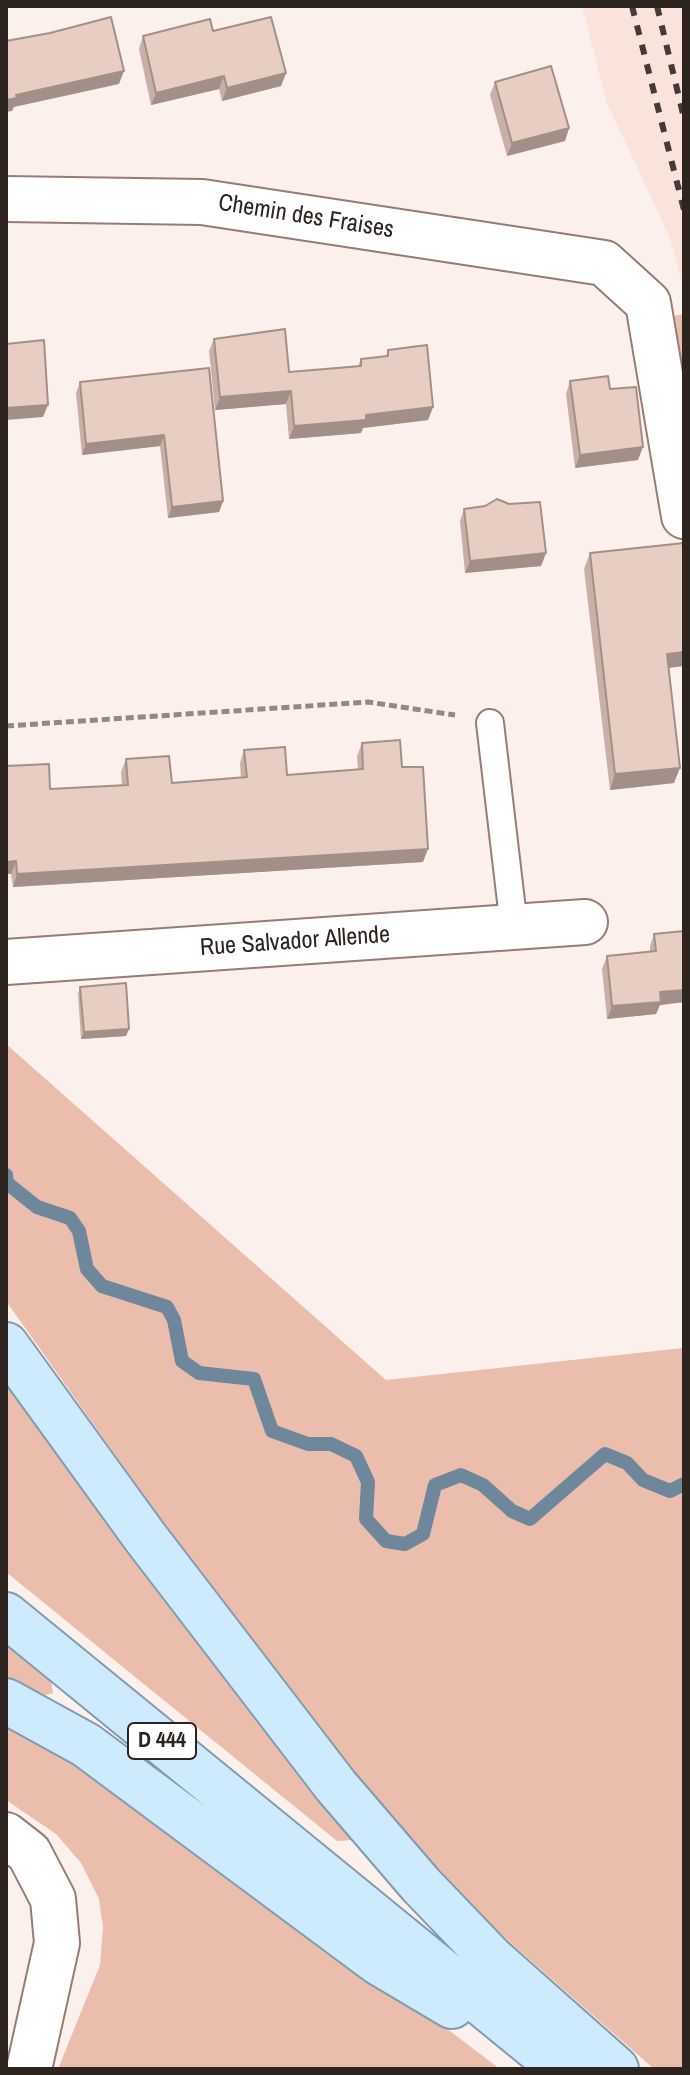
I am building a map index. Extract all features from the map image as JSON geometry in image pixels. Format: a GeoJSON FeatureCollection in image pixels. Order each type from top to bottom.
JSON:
{"type":"FeatureCollection","features":[{"type":"Feature","properties":{"kind":"main road"},"geometry":{"type":"LineString","coordinates":[[6,1345],[145,1537],[336,1786],[421,1885],[492,1959],[616,2069]]}},
{"type":"Feature","properties":{"kind":"main road","name":"D 444"},"geometry":{"type":"LineString","coordinates":[[6,1615],[560,2069]]}},
{"type":"Feature","properties":{"kind":"main road"},"geometry":{"type":"LineString","coordinates":[[6,1701],[86,1745],[378,1962],[560,2069]]}},
{"type":"Feature","properties":{"kind":"street","name":"Chemin des Fraises"},"geometry":{"type":"LineString","coordinates":[[6,199],[202,202],[604,263],[648,303],[684,516]]}},
{"type":"Feature","properties":{"kind":"street","name":"Rue Salvador Allende"},"geometry":{"type":"LineString","coordinates":[[6,962],[585,922]]}},
{"type":"Feature","properties":{"kind":"street"},"geometry":{"type":"LineString","coordinates":[[6,1835],[29,1853],[53,1899],[57,1943],[29,2069]]}},
{"type":"Feature","properties":{"kind":"lane"},"geometry":{"type":"LineString","coordinates":[[490,723],[514,927]]}},
{"type":"Feature","properties":{"kind":"path"},"geometry":{"type":"LineString","coordinates":[[6,726],[368,702],[420,708],[490,723]]}},
{"type":"Feature","properties":{"kind":"shaded area"},"geometry":{"type":"Polygon","coordinates":[[[582,6],[684,6],[684,290],[670,238],[606,101],[582,6]]]}},
{"type":"Feature","properties":{"kind":"shaded area"},"geometry":{"type":"Polygon","coordinates":[[[684,314],[684,484],[657,319],[684,314]]]}},
{"type":"Feature","properties":{"kind":"shaded area"},"geometry":{"type":"Polygon","coordinates":[[[6,1044],[386,1380],[684,1348],[684,2069],[654,2069],[447,1887],[383,1814],[209,1587],[6,1301],[6,1044]]]}},
{"type":"Feature","properties":{"kind":"shaded area"},"geometry":{"type":"Polygon","coordinates":[[[6,1373],[351,1828],[351,1840],[337,1841],[6,1572],[6,1373]]]}},
{"type":"Feature","properties":{"kind":"shaded area"},"geometry":{"type":"Polygon","coordinates":[[[6,1644],[51,1681],[53,1693],[45,1695],[6,1678],[6,1644]]]}},
{"type":"Feature","properties":{"kind":"shaded area"},"geometry":{"type":"Polygon","coordinates":[[[6,1716],[90,1758],[500,2069],[58,2069],[100,1965],[103,1927],[99,1899],[81,1863],[56,1834],[6,1800],[6,1716]]]}},
{"type":"Feature","properties":{"kind":"building"},"geometry":{"type":"Polygon","coordinates":[[[111,17],[124,71],[16,95],[17,98],[6,100],[6,41],[111,17]]]}},
{"type":"Feature","properties":{"kind":"building"},"geometry":{"type":"Polygon","coordinates":[[[271,17],[286,73],[227,88],[224,76],[156,93],[143,36],[210,19],[213,31],[271,17]]]}},
{"type":"Feature","properties":{"kind":"building"},"geometry":{"type":"Polygon","coordinates":[[[551,66],[569,128],[512,143],[495,82],[551,66]]]}},
{"type":"Feature","properties":{"kind":"building"},"geometry":{"type":"Polygon","coordinates":[[[285,329],[289,372],[361,366],[361,359],[388,356],[388,350],[427,345],[433,407],[366,415],[366,420],[294,426],[291,391],[220,397],[214,339],[285,329]]]}},
{"type":"Feature","properties":{"kind":"building"},"geometry":{"type":"Polygon","coordinates":[[[44,340],[48,405],[6,408],[6,344],[44,340]]]}},
{"type":"Feature","properties":{"kind":"building"},"geometry":{"type":"Polygon","coordinates":[[[209,368],[223,501],[172,507],[164,435],[86,444],[80,382],[209,368]]]}},
{"type":"Feature","properties":{"kind":"building"},"geometry":{"type":"Polygon","coordinates":[[[608,376],[610,389],[636,387],[643,447],[580,455],[570,381],[608,376]]]}},
{"type":"Feature","properties":{"kind":"building"},"geometry":{"type":"Polygon","coordinates":[[[497,499],[509,504],[540,502],[546,553],[470,561],[464,509],[485,506],[497,499]]]}},
{"type":"Feature","properties":{"kind":"building"},"geometry":{"type":"Polygon","coordinates":[[[684,543],[684,652],[667,654],[680,768],[615,774],[590,553],[684,543]]]}},
{"type":"Feature","properties":{"kind":"building"},"geometry":{"type":"Polygon","coordinates":[[[400,740],[402,767],[423,767],[428,849],[17,874],[16,861],[6,862],[6,766],[49,764],[50,789],[128,785],[126,759],[169,756],[172,783],[247,777],[244,750],[285,747],[287,775],[363,769],[362,743],[400,740]]]}},
{"type":"Feature","properties":{"kind":"building"},"geometry":{"type":"Polygon","coordinates":[[[684,931],[684,990],[660,992],[661,1002],[612,1006],[607,956],[656,951],[654,934],[684,931]]]}},
{"type":"Feature","properties":{"kind":"building"},"geometry":{"type":"Polygon","coordinates":[[[126,983],[129,1029],[84,1032],[80,987],[126,983]]]}},
{"type":"Feature","properties":{"kind":"waterway"},"geometry":{"type":"LineString","coordinates":[[6,1175],[7,1183],[37,1207],[70,1218],[79,1231],[87,1269],[102,1286],[167,1307],[174,1320],[182,1361],[199,1373],[254,1379],[272,1431],[308,1444],[331,1444],[356,1456],[368,1482],[366,1519],[386,1541],[405,1544],[423,1534],[435,1485],[461,1475],[483,1485],[512,1511],[530,1519],[605,1454],[627,1463],[643,1480],[670,1491],[684,1484]]}},
{"type":"Feature","properties":{"kind":"railway"},"geometry":{"type":"LineString","coordinates":[[632,6],[684,210]]}},
{"type":"Feature","properties":{"kind":"railway"},"geometry":{"type":"LineString","coordinates":[[657,6],[684,118]]}}]}
